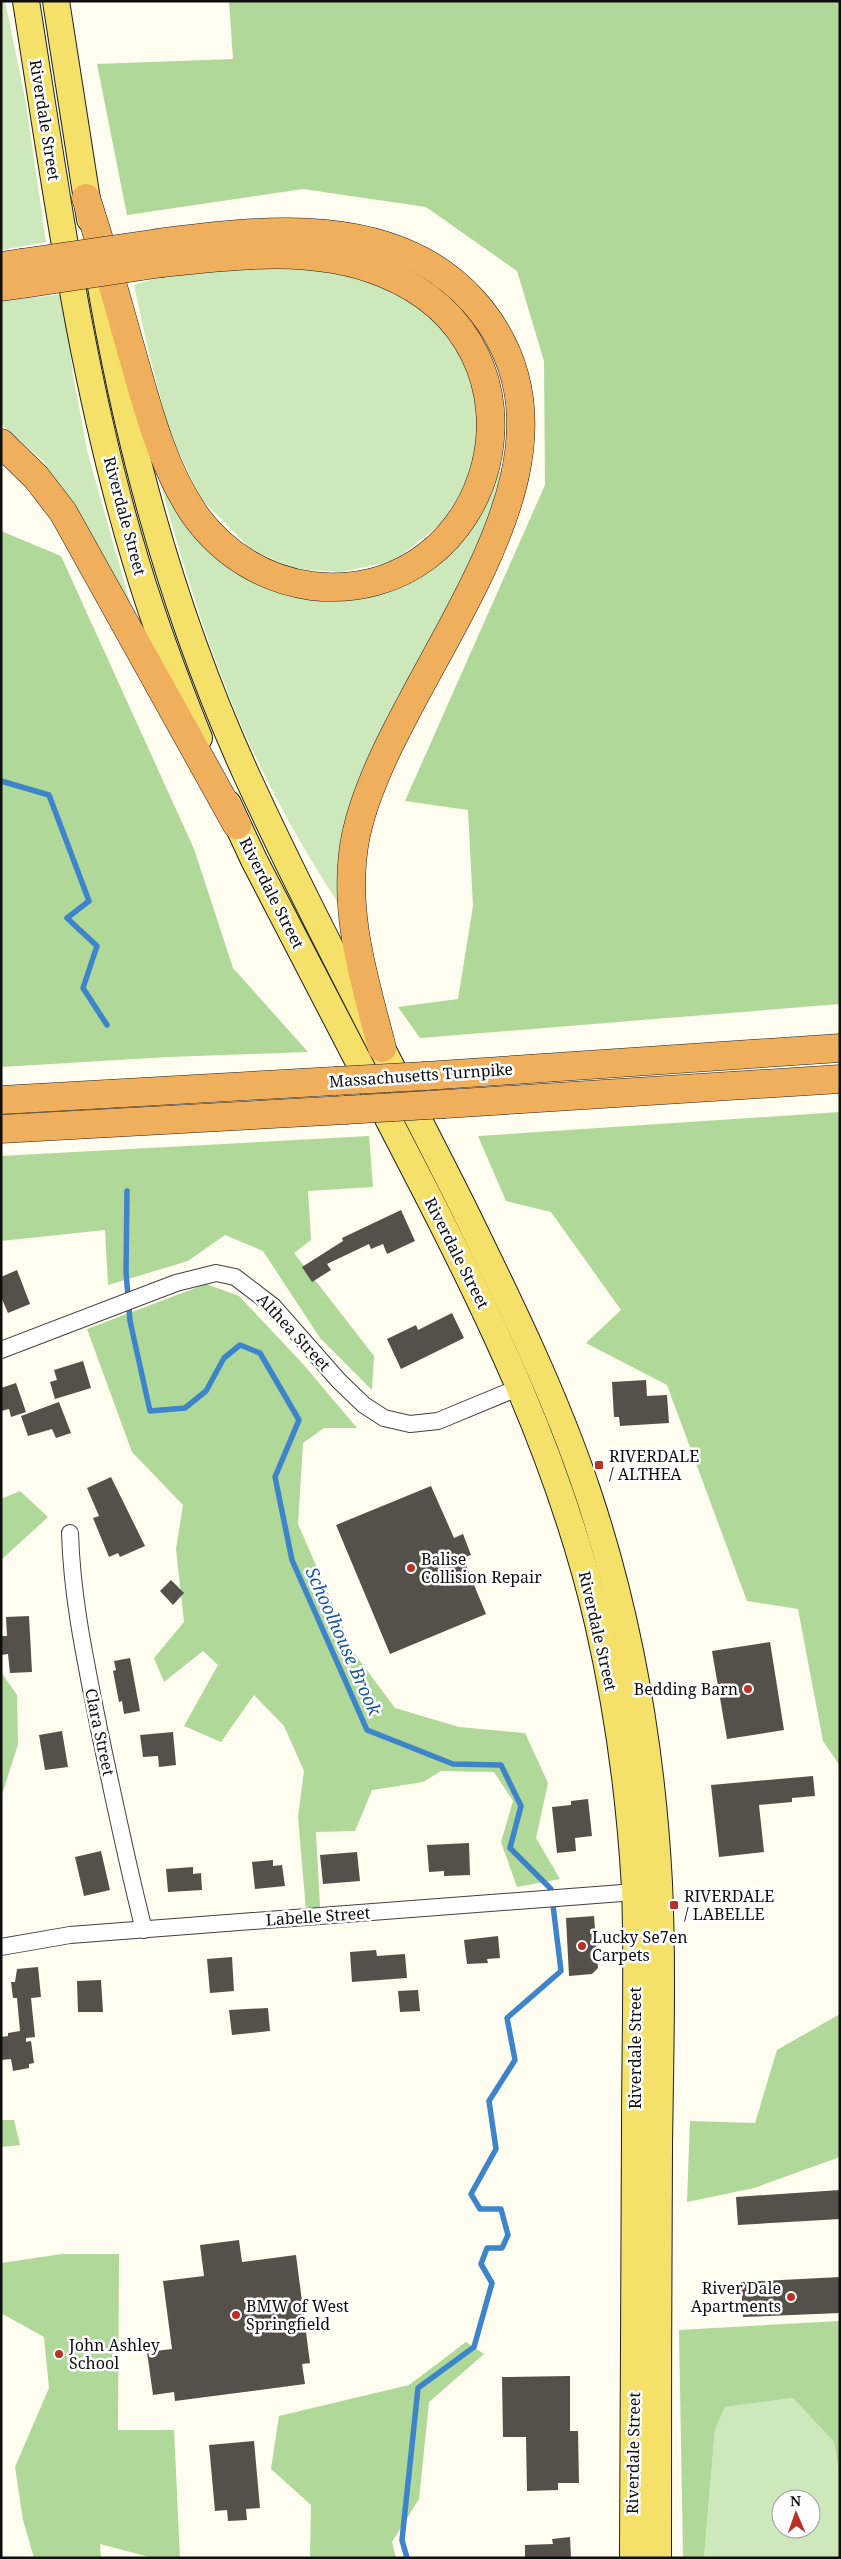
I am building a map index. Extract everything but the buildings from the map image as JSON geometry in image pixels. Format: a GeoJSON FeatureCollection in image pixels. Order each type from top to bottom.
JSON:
{"type":"FeatureCollection","features":[{"type":"Feature","properties":{"kind":"highway"},"geometry":{"type":"LineString","coordinates":[[86,198],[148,407],[162,447],[182,493],[195,514],[217,540],[241,560],[268,574],[301,584],[333,587],[361,585],[400,572],[426,556],[449,534],[469,507],[484,471],[490,443],[492,415],[484,375],[476,354],[449,316],[409,284],[381,272],[350,263],[286,255],[220,257],[160,253]]}},
{"type":"Feature","properties":{"kind":"highway"},"geometry":{"type":"LineString","coordinates":[[12,275],[160,253],[244,232],[296,231],[362,240],[412,256],[451,280],[478,307],[498,335],[514,376],[520,403],[520,438],[514,480],[501,522],[481,571],[385,755],[369,793],[356,834],[350,879],[353,922],[361,969],[382,1048]]}},
{"type":"Feature","properties":{"kind":"highway"},"geometry":{"type":"LineString","coordinates":[[1,443],[36,477],[72,526],[238,826]]}},
{"type":"Feature","properties":{"kind":"highway","name":"Massachusetts Turnpike"},"geometry":{"type":"LineString","coordinates":[[1,1100],[425,1076],[840,1048]]}},
{"type":"Feature","properties":{"kind":"highway","name":"Massachusetts Turnpike"},"geometry":{"type":"LineString","coordinates":[[1,1129],[840,1080]]}},
{"type":"Feature","properties":{"kind":"main road","name":"Riverdale Street"},"geometry":{"type":"LineString","coordinates":[[26,1],[75,299],[115,486],[136,562],[170,662],[209,762],[238,826],[475,1287],[520,1387],[570,1522],[598,1622],[612,1691],[622,1759],[635,1892],[633,2558]]}},
{"type":"Feature","properties":{"kind":"main road","name":"Riverdale Street"},"geometry":{"type":"LineString","coordinates":[[56,1],[86,198],[130,438],[164,561],[184,621],[250,782],[506,1294],[554,1402],[604,1543],[624,1620],[649,1767],[659,1890],[658,2558]]}},
{"type":"Feature","properties":{"kind":"street","name":"Althea Street"},"geometry":{"type":"LineString","coordinates":[[1,1350],[149,1293],[199,1276],[216,1273],[235,1277],[273,1306],[339,1381],[364,1405],[392,1421],[410,1424],[438,1421],[520,1387]]}},
{"type":"Feature","properties":{"kind":"street","name":"Clara Street"},"geometry":{"type":"LineString","coordinates":[[70,1533],[79,1632],[127,1865],[144,1930]]}},
{"type":"Feature","properties":{"kind":"street","name":"Labelle Street"},"geometry":{"type":"LineString","coordinates":[[1,1947],[70,1936],[635,1892]]}},
{"type":"Feature","properties":{"kind":"green space"},"geometry":{"type":"Polygon","coordinates":[[[1,1],[5,1],[26,103],[46,242],[1,250],[1,1]]]}},
{"type":"Feature","properties":{"kind":"green space"},"geometry":{"type":"Polygon","coordinates":[[[229,1],[840,1],[840,1004],[420,1038],[398,1007],[458,999],[473,906],[468,810],[405,801],[545,485],[544,361],[517,271],[426,207],[303,189],[127,215],[97,64],[233,59],[229,1]]]}},
{"type":"Feature","properties":{"kind":"green space"},"geometry":{"type":"Polygon","coordinates":[[[303,263],[356,276],[421,304],[459,347],[477,405],[476,468],[442,523],[394,561],[341,572],[294,569],[251,549],[201,499],[170,433],[149,354],[134,285],[177,272],[303,263]]]}},
{"type":"Feature","properties":{"kind":"green space"},"geometry":{"type":"Polygon","coordinates":[[[63,294],[73,375],[88,454],[134,617],[74,510],[43,461],[1,424],[1,301],[63,294]]]}},
{"type":"Feature","properties":{"kind":"green space"},"geometry":{"type":"Polygon","coordinates":[[[152,451],[205,544],[249,581],[302,597],[350,598],[403,584],[449,553],[483,507],[497,471],[503,472],[498,499],[479,547],[365,767],[348,811],[339,857],[338,903],[312,861],[263,773],[228,693],[192,590],[152,451]]]}},
{"type":"Feature","properties":{"kind":"green space"},"geometry":{"type":"Polygon","coordinates":[[[1,531],[61,556],[194,849],[233,968],[308,1052],[168,1057],[1,1067],[1,531]]]}},
{"type":"Feature","properties":{"kind":"green space"},"geometry":{"type":"Polygon","coordinates":[[[840,1112],[840,1766],[823,1741],[798,1609],[747,1601],[667,1385],[586,1343],[621,1310],[551,1212],[506,1201],[478,1136],[840,1112]]]}},
{"type":"Feature","properties":{"kind":"green space"},"geometry":{"type":"Polygon","coordinates":[[[369,1136],[373,1187],[308,1191],[311,1240],[294,1253],[374,1356],[372,1390],[320,1338],[263,1251],[225,1235],[188,1261],[108,1285],[105,1230],[1,1241],[1,1156],[369,1136]]]}},
{"type":"Feature","properties":{"kind":"green space"},"geometry":{"type":"Polygon","coordinates":[[[206,1284],[239,1296],[303,1364],[357,1428],[324,1428],[303,1443],[298,1524],[354,1653],[395,1708],[459,1727],[525,1733],[548,1783],[536,1838],[560,1879],[517,1887],[501,1842],[513,1801],[494,1772],[441,1771],[423,1782],[372,1790],[355,1831],[316,1832],[320,1907],[306,1910],[298,1817],[304,1771],[284,1726],[254,1695],[221,1742],[184,1726],[218,1665],[203,1651],[164,1682],[154,1658],[184,1622],[176,1549],[183,1505],[132,1452],[87,1329],[206,1284]]]}},
{"type":"Feature","properties":{"kind":"green space"},"geometry":{"type":"Polygon","coordinates":[[[20,1491],[48,1517],[1,1560],[1,1499],[20,1491]]]}},
{"type":"Feature","properties":{"kind":"green space"},"geometry":{"type":"Polygon","coordinates":[[[1,1672],[17,1695],[18,1744],[1,1798],[1,1672]]]}},
{"type":"Feature","properties":{"kind":"green space"},"geometry":{"type":"Polygon","coordinates":[[[840,2014],[840,2157],[754,2188],[687,2202],[690,2121],[755,2123],[777,2050],[840,2014]]]}},
{"type":"Feature","properties":{"kind":"green space"},"geometry":{"type":"Polygon","coordinates":[[[1,2120],[14,2120],[20,2145],[1,2147],[1,2120]]]}},
{"type":"Feature","properties":{"kind":"green space","name":"John Ashley School"},"geometry":{"type":"Polygon","coordinates":[[[62,2254],[119,2254],[118,2430],[174,2430],[180,2558],[153,2558],[100,2544],[101,2558],[34,2558],[23,2520],[15,2467],[49,2388],[44,2337],[1,2313],[1,2263],[62,2254]]]}},
{"type":"Feature","properties":{"kind":"green space"},"geometry":{"type":"Polygon","coordinates":[[[840,2321],[840,2479],[834,2442],[793,2398],[725,2407],[715,2429],[704,2558],[683,2558],[679,2330],[840,2321]]]}},
{"type":"Feature","properties":{"kind":"green space"},"geometry":{"type":"Polygon","coordinates":[[[466,2342],[484,2354],[429,2402],[419,2499],[392,2542],[396,2558],[310,2558],[311,2505],[271,2469],[279,2416],[409,2385],[466,2342]]]}},
{"type":"Feature","properties":{"kind":"green space"},"geometry":{"type":"Polygon","coordinates":[[[793,2398],[834,2442],[840,2479],[840,2558],[704,2558],[715,2429],[725,2407],[793,2398]]]}},
{"type":"Feature","properties":{"kind":"waterway","name":"Schoolhouse Brook"},"geometry":{"type":"LineString","coordinates":[[1,781],[49,795],[89,901],[67,918],[97,946],[83,988],[107,1025]]}},
{"type":"Feature","properties":{"kind":"waterway","name":"Schoolhouse Brook"},"geometry":{"type":"LineString","coordinates":[[127,1191],[126,1272],[130,1321],[150,1411],[185,1408],[206,1391],[224,1358],[240,1345],[260,1353],[299,1420],[275,1477],[292,1560],[367,1730],[453,1764],[501,1765],[521,1806],[510,1848],[551,1889],[561,1971],[507,2018],[515,2060],[489,2101],[496,2149],[471,2194],[480,2209],[501,2209],[508,2235],[502,2248],[487,2248],[481,2264],[492,2283],[474,2347],[418,2388],[402,2540],[407,2558]]}},
{"type":"Feature","properties":{"kind":"place","name":"RIVERDALE / ALTHEA"},"geometry":{"type":"Point","coordinates":[599,1465]}},
{"type":"Feature","properties":{"kind":"place","name":"Balise Collision Repair"},"geometry":{"type":"Point","coordinates":[411,1568]}},
{"type":"Feature","properties":{"kind":"place","name":"Bedding Barn"},"geometry":{"type":"Point","coordinates":[748,1689]}},
{"type":"Feature","properties":{"kind":"place","name":"RIVERDALE / LABELLE"},"geometry":{"type":"Point","coordinates":[674,1905]}},
{"type":"Feature","properties":{"kind":"place","name":"Lucky Se7en Carpets"},"geometry":{"type":"Point","coordinates":[582,1946]}},
{"type":"Feature","properties":{"kind":"place","name":"River Dale Apartments"},"geometry":{"type":"Point","coordinates":[791,2297]}},
{"type":"Feature","properties":{"kind":"place","name":"BMW of West Springfield"},"geometry":{"type":"Point","coordinates":[236,2315]}},
{"type":"Feature","properties":{"kind":"place","name":"John Ashley School"},"geometry":{"type":"Point","coordinates":[59,2354]}}]}
